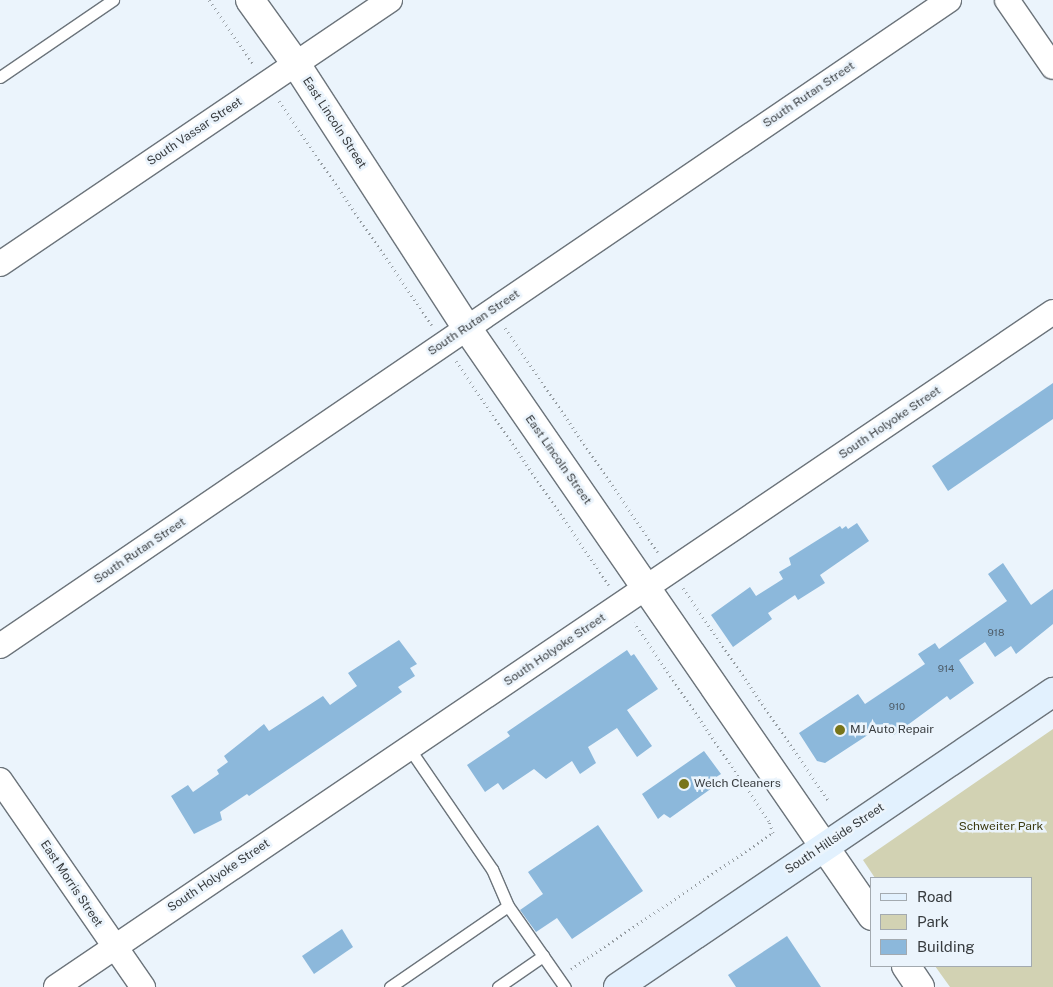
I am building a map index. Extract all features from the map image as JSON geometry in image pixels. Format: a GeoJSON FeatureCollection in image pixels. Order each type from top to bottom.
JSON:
{"type":"FeatureCollection","features":[{"type":"Feature","properties":{"kind":"main road","name":"South Hillside Street"},"geometry":{"type":"LineString","coordinates":[[618,987],[1053,692]]}},
{"type":"Feature","properties":{"kind":"street","name":"East Lincoln Street"},"geometry":{"type":"LineString","coordinates":[[250,0],[296,64],[467,328],[870,913]]}},
{"type":"Feature","properties":{"kind":"street","name":"South Vassar Street"},"geometry":{"type":"LineString","coordinates":[[0,264],[390,0]]}},
{"type":"Feature","properties":{"kind":"street","name":"South Rutan Street"},"geometry":{"type":"LineString","coordinates":[[0,646],[949,0]]}},
{"type":"Feature","properties":{"kind":"street"},"geometry":{"type":"LineString","coordinates":[[1007,0],[1053,67]]}},
{"type":"Feature","properties":{"kind":"street","name":"South Holyoke Street"},"geometry":{"type":"LineString","coordinates":[[56,987],[672,572],[1053,312]]}},
{"type":"Feature","properties":{"kind":"street","name":"East Morris Street"},"geometry":{"type":"LineString","coordinates":[[0,780],[143,987]]}},
{"type":"Feature","properties":{"kind":"street"},"geometry":{"type":"LineString","coordinates":[[907,967],[920,987]]}},
{"type":"Feature","properties":{"kind":"lane"},"geometry":{"type":"LineString","coordinates":[[0,77],[113,0]]}},
{"type":"Feature","properties":{"kind":"lane"},"geometry":{"type":"LineString","coordinates":[[409,748],[492,869],[508,906],[561,982]]}},
{"type":"Feature","properties":{"kind":"lane"},"geometry":{"type":"LineString","coordinates":[[390,987],[508,906]]}},
{"type":"Feature","properties":{"kind":"lane"},"geometry":{"type":"LineString","coordinates":[[498,987],[543,956]]}},
{"type":"Feature","properties":{"kind":"path"},"geometry":{"type":"LineString","coordinates":[[209,0],[769,821],[773,833],[561,982]]}},
{"type":"Feature","properties":{"kind":"path"},"geometry":{"type":"LineString","coordinates":[[491,311],[828,800]]}},
{"type":"Feature","properties":{"kind":"green space","name":"Schweiter Park"},"geometry":{"type":"Polygon","coordinates":[[[1053,729],[1053,987],[950,987],[936,967],[1033,967],[1033,877],[874,877],[863,860],[1053,729]]]}},
{"type":"Feature","properties":{"kind":"building"},"geometry":{"type":"Polygon","coordinates":[[[1053,383],[1053,419],[948,491],[932,466],[1053,383]]]}},
{"type":"Feature","properties":{"kind":"building"},"geometry":{"type":"Polygon","coordinates":[[[857,523],[869,541],[820,575],[825,583],[798,600],[795,595],[768,613],[772,619],[733,647],[711,615],[750,587],[756,596],[783,579],[779,572],[791,565],[789,558],[840,526],[842,529],[846,526],[848,529],[857,523]]]}},
{"type":"Feature","properties":{"kind":"building"},"geometry":{"type":"Polygon","coordinates":[[[1003,563],[1031,605],[1053,589],[1053,624],[1016,654],[1011,646],[995,657],[985,642],[959,660],[974,683],[950,700],[947,696],[894,735],[886,723],[825,763],[817,761],[799,733],[858,694],[865,704],[925,664],[918,654],[935,643],[939,649],[1007,601],[988,574],[1003,563]]]}},
{"type":"Feature","properties":{"kind":"building"},"geometry":{"type":"Polygon","coordinates":[[[399,640],[417,664],[410,668],[415,676],[398,687],[402,692],[249,796],[247,794],[220,812],[222,820],[194,834],[171,796],[188,785],[193,792],[219,774],[217,770],[228,762],[224,756],[264,724],[269,731],[323,696],[330,705],[357,686],[348,673],[399,640]]]}},
{"type":"Feature","properties":{"kind":"building"},"geometry":{"type":"Polygon","coordinates":[[[627,650],[631,656],[634,654],[658,689],[627,710],[652,746],[637,757],[617,728],[588,747],[596,763],[580,774],[572,761],[546,779],[534,769],[503,790],[498,783],[485,792],[467,765],[510,736],[507,732],[627,650]]]}},
{"type":"Feature","properties":{"kind":"building","name":"Welch Cleaners"},"geometry":{"type":"Polygon","coordinates":[[[704,751],[721,774],[710,781],[712,788],[670,818],[664,814],[658,819],[642,794],[704,751]]]}},
{"type":"Feature","properties":{"kind":"building"},"geometry":{"type":"Polygon","coordinates":[[[598,825],[643,891],[572,939],[557,918],[536,932],[520,910],[543,894],[528,872],[598,825]]]}},
{"type":"Feature","properties":{"kind":"building"},"geometry":{"type":"Polygon","coordinates":[[[342,929],[353,947],[314,974],[302,956],[342,929]]]}},
{"type":"Feature","properties":{"kind":"building"},"geometry":{"type":"Polygon","coordinates":[[[787,936],[821,987],[736,987],[728,975],[787,936]]]}},
{"type":"Feature","properties":{"kind":"place","name":"MJ Auto Repair"},"geometry":{"type":"Point","coordinates":[840,730]}},
{"type":"Feature","properties":{"kind":"place","name":"Welch Cleaners"},"geometry":{"type":"Point","coordinates":[684,784]}}]}
